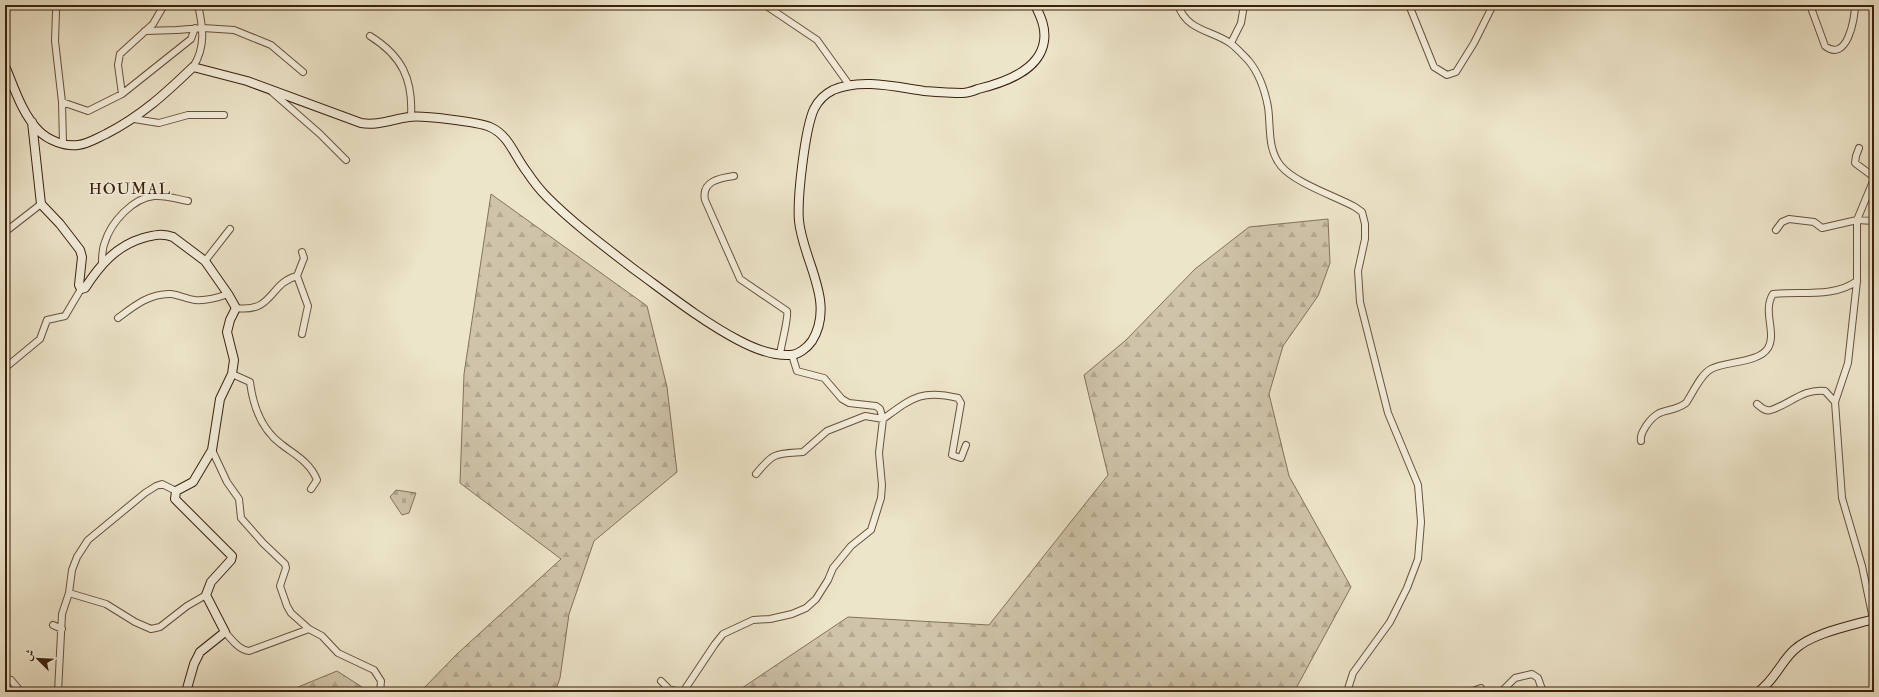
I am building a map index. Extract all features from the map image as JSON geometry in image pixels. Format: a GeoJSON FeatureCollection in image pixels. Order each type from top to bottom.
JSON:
{"type":"FeatureCollection","features":[{"type":"Feature","properties":{"kind":"main road"},"geometry":{"type":"LineString","coordinates":[[5,66],[19,99],[32,122],[48,138],[62,143],[77,145],[90,142],[134,119],[170,89],[193,67],[246,81],[361,123],[371,125],[411,116],[480,124],[491,127],[500,133],[508,143],[525,171],[545,196],[661,290],[722,331],[760,350],[792,355],[808,346],[816,333],[820,317],[818,290],[802,235],[798,208],[810,120],[814,108],[825,95],[839,88],[850,86],[882,85],[930,91],[964,93],[1004,82],[1031,64],[1039,55],[1044,45],[1045,33],[1043,22],[1035,5]]}},
{"type":"Feature","properties":{"kind":"main road"},"geometry":{"type":"LineString","coordinates":[[32,122],[41,204],[60,224],[80,250],[82,257],[79,285],[81,289],[85,288],[102,263],[130,241],[160,234],[173,238],[205,261],[236,308],[230,320],[227,332],[234,360],[232,374],[220,399],[212,450],[193,482],[176,490],[175,499],[232,556],[232,560],[211,582],[206,595],[225,632],[200,652],[194,664],[186,692]]}},
{"type":"Feature","properties":{"kind":"main road"},"geometry":{"type":"LineString","coordinates":[[1758,692],[1774,678],[1794,649],[1805,642],[1824,634],[1874,619]]}},
{"type":"Feature","properties":{"kind":"street"},"geometry":{"type":"LineString","coordinates":[[122,94],[118,65],[120,54],[153,24],[164,5]]}},
{"type":"Feature","properties":{"kind":"street"},"geometry":{"type":"LineString","coordinates":[[193,67],[201,50],[203,28],[198,5]]}},
{"type":"Feature","properties":{"kind":"street"},"geometry":{"type":"LineString","coordinates":[[765,5],[817,40],[850,86]]}},
{"type":"Feature","properties":{"kind":"street"},"geometry":{"type":"LineString","coordinates":[[1178,5],[1184,17],[1189,22],[1209,34],[1231,43],[1247,59],[1257,74],[1268,107],[1272,148],[1282,167],[1301,181],[1346,202],[1362,212],[1365,231],[1358,271],[1360,302],[1388,413],[1418,485],[1421,522],[1420,546],[1414,572],[1390,622],[1353,673],[1347,692]]}},
{"type":"Feature","properties":{"kind":"street"},"geometry":{"type":"LineString","coordinates":[[1231,43],[1241,23],[1244,5]]}},
{"type":"Feature","properties":{"kind":"street"},"geometry":{"type":"LineString","coordinates":[[1409,5],[1434,68],[1447,75],[1456,72],[1474,43],[1493,5]]}},
{"type":"Feature","properties":{"kind":"street"},"geometry":{"type":"LineString","coordinates":[[1810,5],[1825,46],[1836,49],[1843,45],[1854,26],[1855,5]]}},
{"type":"Feature","properties":{"kind":"street"},"geometry":{"type":"LineString","coordinates":[[56,12],[55,41],[62,102],[62,143]]}},
{"type":"Feature","properties":{"kind":"street"},"geometry":{"type":"LineString","coordinates":[[145,31],[195,28],[234,30],[271,44],[303,72]]}},
{"type":"Feature","properties":{"kind":"street"},"geometry":{"type":"LineString","coordinates":[[62,102],[88,111],[122,94],[191,39],[195,28]]}},
{"type":"Feature","properties":{"kind":"street"},"geometry":{"type":"LineString","coordinates":[[370,36],[387,48],[403,68],[410,85],[411,116]]}},
{"type":"Feature","properties":{"kind":"street"},"geometry":{"type":"LineString","coordinates":[[268,89],[320,134],[346,160]]}},
{"type":"Feature","properties":{"kind":"street"},"geometry":{"type":"LineString","coordinates":[[134,119],[159,122],[188,115],[224,115]]}},
{"type":"Feature","properties":{"kind":"street"},"geometry":{"type":"LineString","coordinates":[[1859,148],[1855,163],[1874,178],[1856,220],[1857,281],[1848,363],[1835,402],[1842,498],[1862,566],[1874,619]]}},
{"type":"Feature","properties":{"kind":"street"},"geometry":{"type":"LineString","coordinates":[[734,176],[720,178],[708,184],[704,192],[705,200],[740,279],[787,311],[788,318],[784,327],[780,354]]}},
{"type":"Feature","properties":{"kind":"street"},"geometry":{"type":"LineString","coordinates":[[102,263],[106,238],[112,227],[132,206],[145,198],[154,196],[166,196],[188,201]]}},
{"type":"Feature","properties":{"kind":"street"},"geometry":{"type":"LineString","coordinates":[[5,232],[41,204]]}},
{"type":"Feature","properties":{"kind":"street"},"geometry":{"type":"LineString","coordinates":[[1776,230],[1782,222],[1789,219],[1814,222],[1822,228],[1856,220],[1874,221]]}},
{"type":"Feature","properties":{"kind":"street"},"geometry":{"type":"LineString","coordinates":[[205,261],[230,229]]}},
{"type":"Feature","properties":{"kind":"street"},"geometry":{"type":"LineString","coordinates":[[302,252],[304,258],[297,276],[308,306],[302,334]]}},
{"type":"Feature","properties":{"kind":"street"},"geometry":{"type":"LineString","coordinates":[[236,308],[255,308],[265,303],[276,289],[291,278],[297,276]]}},
{"type":"Feature","properties":{"kind":"street"},"geometry":{"type":"LineString","coordinates":[[1640,440],[1640,436],[1652,417],[1664,410],[1682,406],[1686,403],[1710,370],[1720,365],[1745,360],[1764,353],[1769,347],[1768,305],[1773,294],[1832,291],[1849,287],[1857,281]]}},
{"type":"Feature","properties":{"kind":"street"},"geometry":{"type":"LineString","coordinates":[[5,368],[40,339],[47,320],[65,316],[81,289]]}},
{"type":"Feature","properties":{"kind":"street"},"geometry":{"type":"LineString","coordinates":[[118,318],[143,300],[153,296],[171,294],[204,300],[213,299],[228,294]]}},
{"type":"Feature","properties":{"kind":"street"},"geometry":{"type":"LineString","coordinates":[[684,692],[715,644],[724,634],[753,620],[777,617],[806,608],[816,598],[828,580],[833,568],[851,546],[871,530],[881,498],[882,485],[879,453],[883,419],[880,409],[849,403],[842,399],[824,378],[798,373],[795,368],[792,355]]}},
{"type":"Feature","properties":{"kind":"street"},"geometry":{"type":"LineString","coordinates":[[232,374],[250,382],[253,402],[263,426],[273,438],[295,453],[310,468],[317,480],[311,489]]}},
{"type":"Feature","properties":{"kind":"street"},"geometry":{"type":"LineString","coordinates":[[1757,404],[1765,410],[1770,410],[1799,395],[1817,390],[1825,391],[1835,402]]}},
{"type":"Feature","properties":{"kind":"street"},"geometry":{"type":"LineString","coordinates":[[756,474],[769,458],[778,453],[803,452],[826,431],[865,416],[883,419],[910,400],[920,395],[944,395],[958,398],[961,403],[952,455],[961,458],[966,445]]}},
{"type":"Feature","properties":{"kind":"street"},"geometry":{"type":"LineString","coordinates":[[212,450],[227,482],[239,499],[241,518],[263,543],[285,564],[286,568],[280,586],[291,613],[309,629],[322,636],[338,654],[374,670],[381,681],[380,692]]}},
{"type":"Feature","properties":{"kind":"street"},"geometry":{"type":"LineString","coordinates":[[58,692],[57,684],[62,614],[69,593],[72,570],[77,557],[88,540],[156,486],[162,484],[176,490]]}},
{"type":"Feature","properties":{"kind":"street"},"geometry":{"type":"LineString","coordinates":[[69,593],[106,604],[135,622],[151,629],[160,627],[187,606],[206,595]]}},
{"type":"Feature","properties":{"kind":"street"},"geometry":{"type":"LineString","coordinates":[[53,625],[62,629]]}},
{"type":"Feature","properties":{"kind":"street"},"geometry":{"type":"LineString","coordinates":[[225,632],[236,644],[244,650],[249,651],[309,629]]}},
{"type":"Feature","properties":{"kind":"street"},"geometry":{"type":"LineString","coordinates":[[1501,692],[1515,678],[1532,674],[1538,678],[1544,692]]}},
{"type":"Feature","properties":{"kind":"street"},"geometry":{"type":"LineString","coordinates":[[10,680],[21,692]]}},
{"type":"Feature","properties":{"kind":"street"},"geometry":{"type":"LineString","coordinates":[[661,681],[669,689],[680,692]]}},
{"type":"Feature","properties":{"kind":"street"},"geometry":{"type":"LineString","coordinates":[[1470,692],[1481,688],[1482,692]]}},
{"type":"Feature","properties":{"kind":"green space"},"geometry":{"type":"Polygon","coordinates":[[[491,194],[647,306],[667,387],[677,472],[594,541],[569,614],[560,678],[555,692],[420,692],[457,654],[561,559],[460,483],[464,374],[491,194]]]}},
{"type":"Feature","properties":{"kind":"green space"},"geometry":{"type":"Polygon","coordinates":[[[1328,219],[1330,263],[1318,296],[1283,346],[1269,394],[1289,476],[1351,587],[1294,692],[736,692],[848,617],[989,625],[1108,475],[1084,375],[1126,340],[1195,269],[1249,227],[1328,219]]]}},
{"type":"Feature","properties":{"kind":"green space"},"geometry":{"type":"Polygon","coordinates":[[[396,490],[416,493],[409,513],[402,515],[390,497],[396,490]]]}},
{"type":"Feature","properties":{"kind":"green space"},"geometry":{"type":"Polygon","coordinates":[[[337,671],[362,687],[361,692],[286,692],[337,671]]]}},
{"type":"Feature","properties":{"kind":"district","name":"HOUMAL"},"geometry":{"type":"Point","coordinates":[130,188]}}]}
